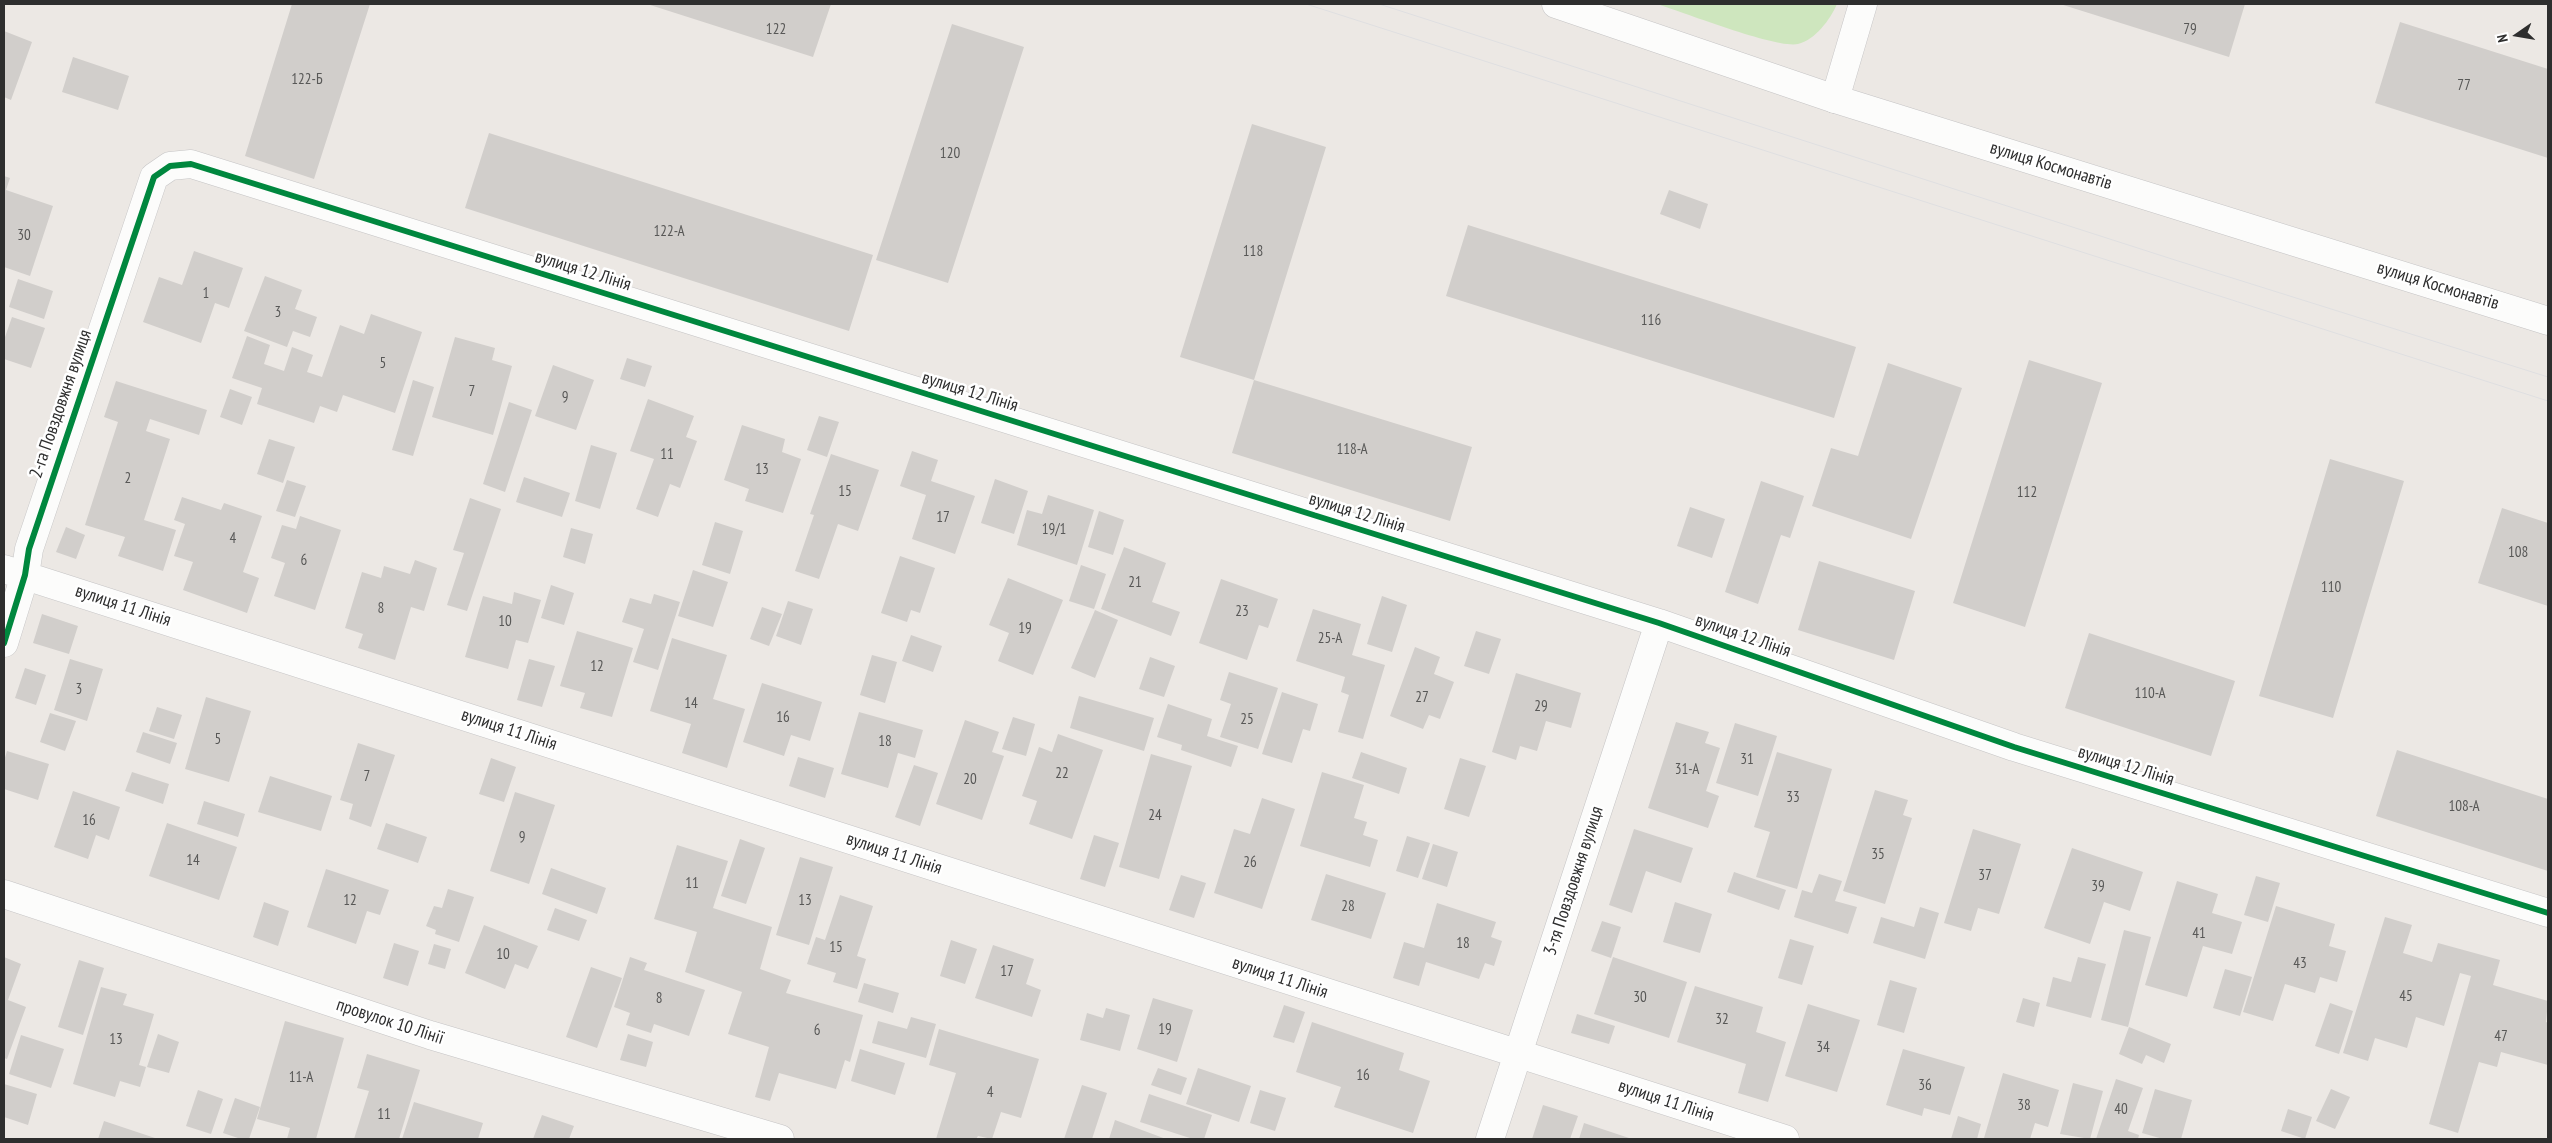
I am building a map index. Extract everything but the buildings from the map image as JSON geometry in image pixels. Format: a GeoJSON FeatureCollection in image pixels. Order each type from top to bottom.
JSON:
{"type":"FeatureCollection","features":[{"type":"Feature","properties":{"kind":"street","name":"вулиця Космонавтів"},"geometry":{"type":"LineString","coordinates":[[1556,4],[1835,99],[2548,321]]}},
{"type":"Feature","properties":{"kind":"street"},"geometry":{"type":"LineString","coordinates":[[1835,99],[1863,4]]}},
{"type":"Feature","properties":{"kind":"street","name":"вулиця 12 Лінія"},"geometry":{"type":"LineString","coordinates":[[154,177],[170,166],[191,164],[1659,623],[2014,747],[2548,913]]}},
{"type":"Feature","properties":{"kind":"street","name":"2-га Повздовжня вулиця"},"geometry":{"type":"LineString","coordinates":[[4,643],[14,572],[29,549],[154,177]]}},
{"type":"Feature","properties":{"kind":"street","name":"вулиця 11 Лінія"},"geometry":{"type":"LineString","coordinates":[[14,572],[1785,1139]]}},
{"type":"Feature","properties":{"kind":"street","name":"3-тя Повздовжня вулиця"},"geometry":{"type":"LineString","coordinates":[[1490,1139],[1659,623]]}},
{"type":"Feature","properties":{"kind":"street","name":"провулок 10 Лінії"},"geometry":{"type":"LineString","coordinates":[[4,894],[430,1035],[780,1139]]}},
{"type":"Feature","properties":{"kind":"green space"},"geometry":{"type":"Polygon","coordinates":[[[1657,4],[1837,4],[1826,23],[1816,34],[1804,42],[1787,44],[1751,36],[1657,4]]]}},
{"type":"Feature","properties":{"kind":"tram line"},"geometry":{"type":"LineString","coordinates":[[1306,4],[2548,401]]}},
{"type":"Feature","properties":{"kind":"tram line"},"geometry":{"type":"LineString","coordinates":[[1379,4],[2175,260],[2548,377]]}},
{"type":"Feature","properties":{"kind":"cycle path"},"geometry":{"type":"LineString","coordinates":[[4,643],[25,575],[29,549],[154,177],[170,166],[191,164],[1659,623],[2014,747],[2548,913]]}}]}
